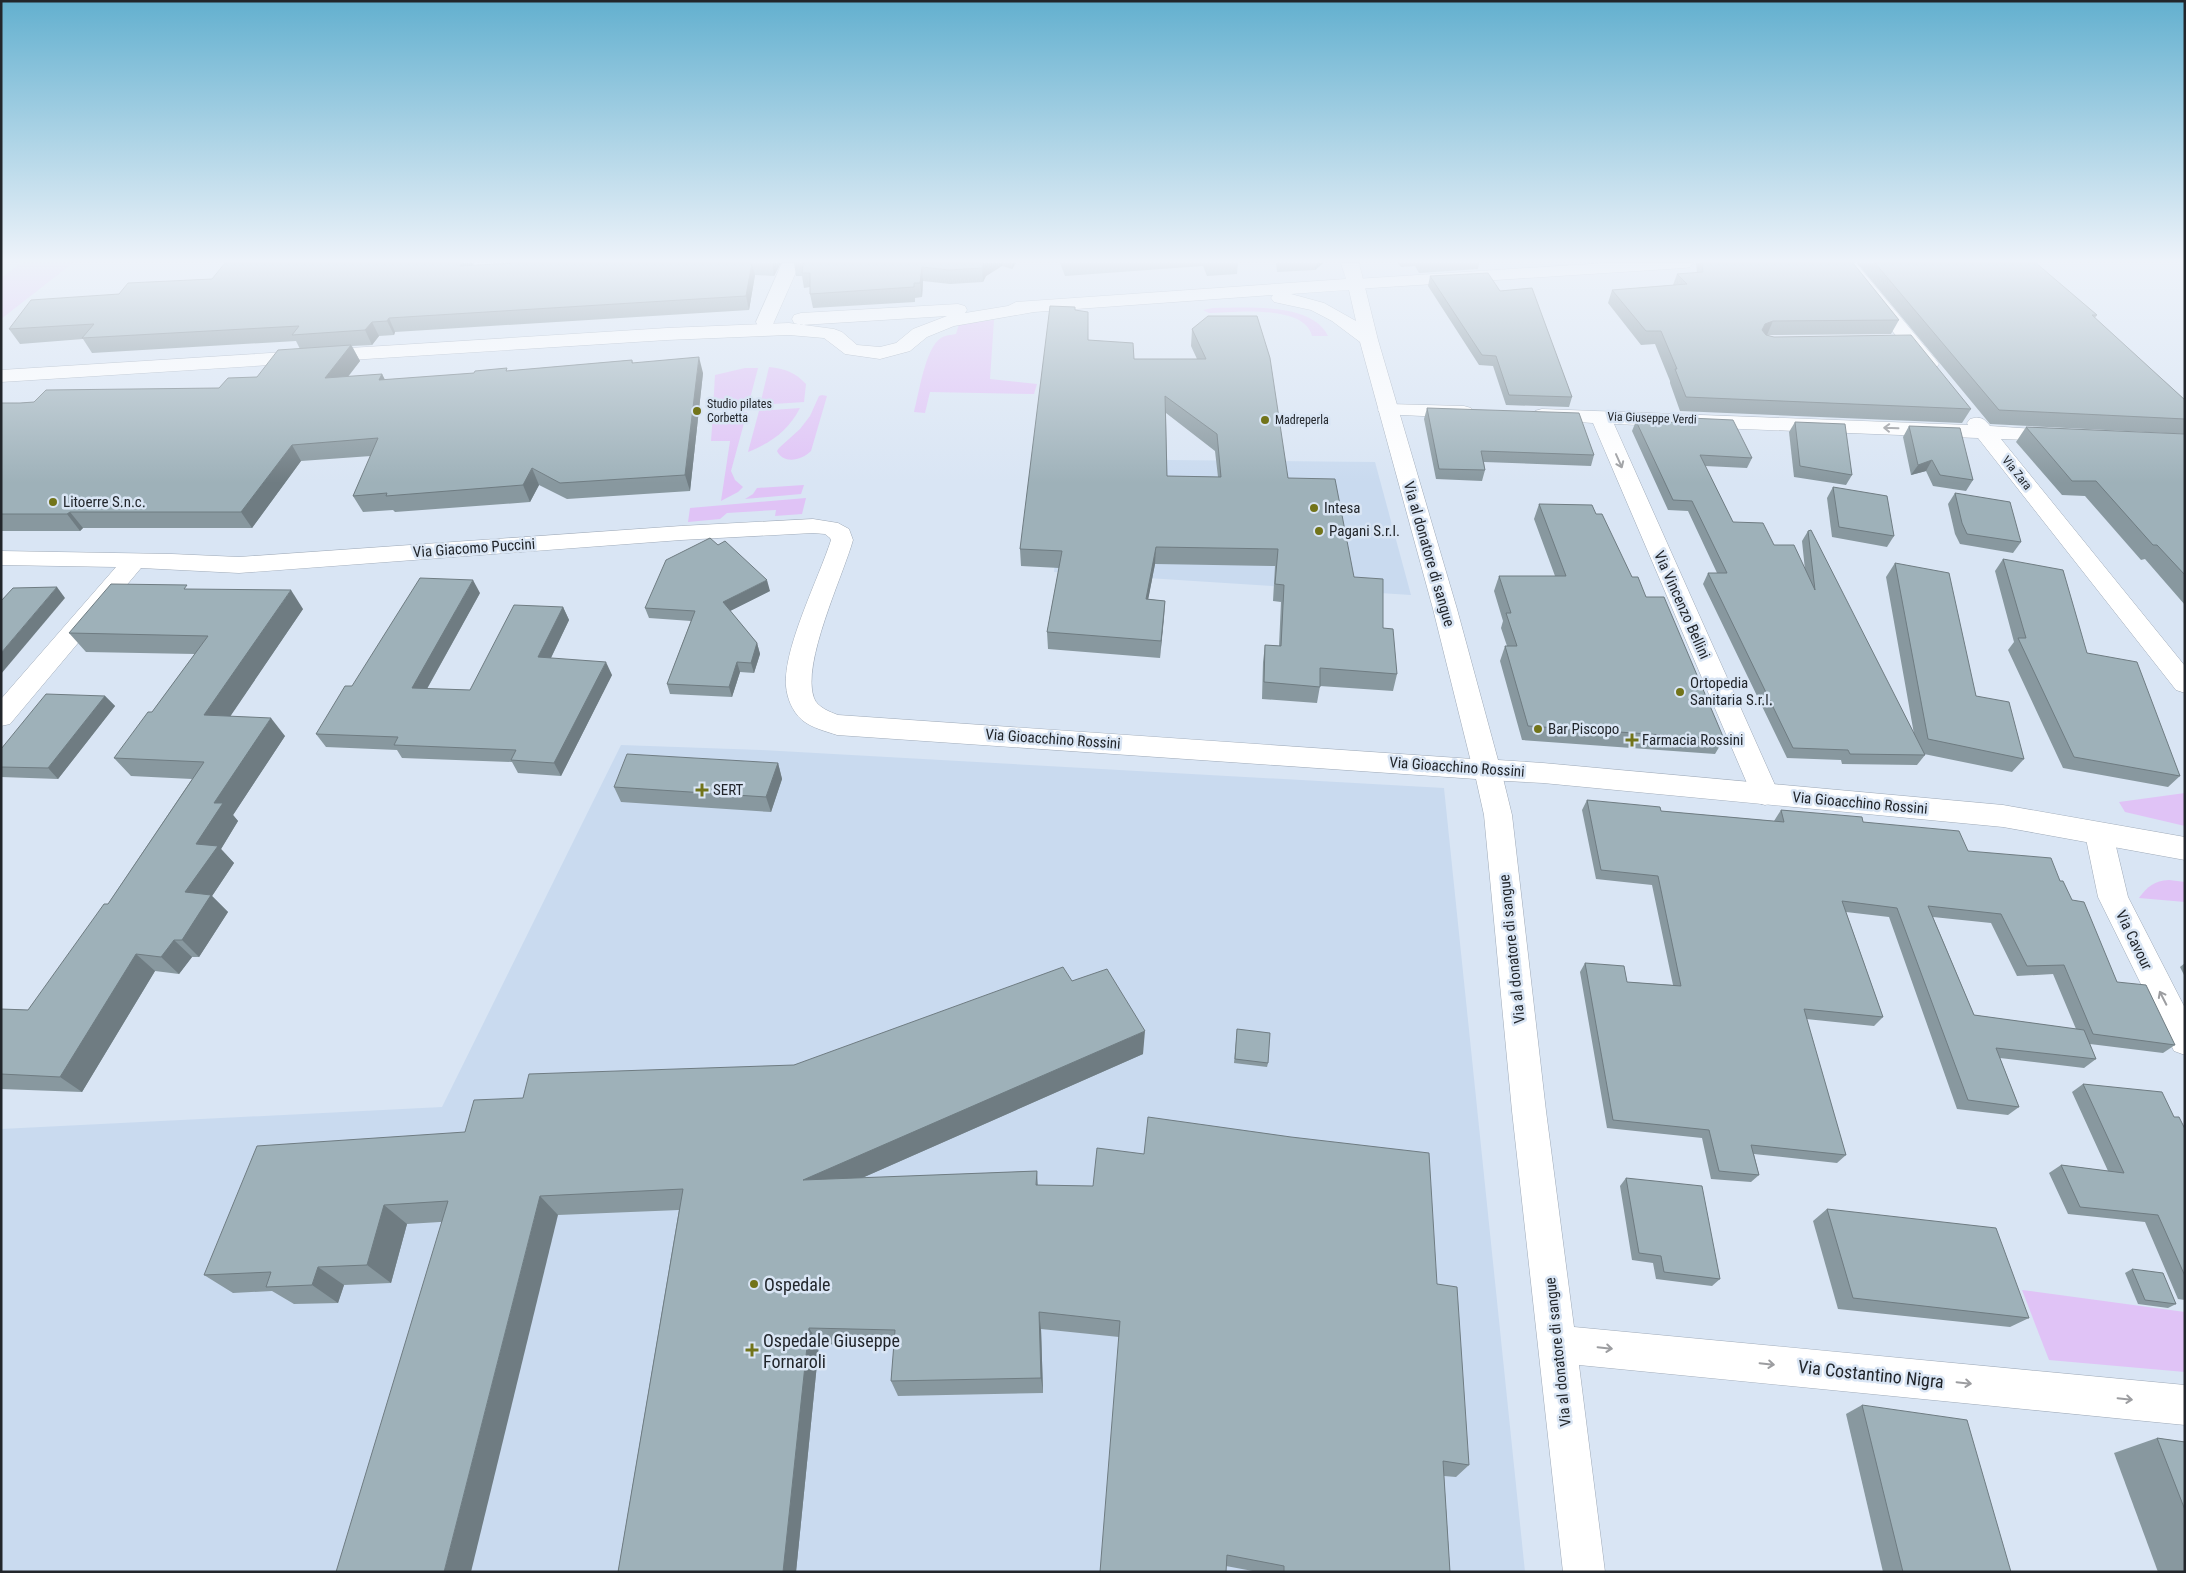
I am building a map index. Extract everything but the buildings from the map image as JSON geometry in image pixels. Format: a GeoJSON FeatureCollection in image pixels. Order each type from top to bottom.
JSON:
{"type":"FeatureCollection","features":[{"type":"Feature","properties":{"kind":"street"},"geometry":{"type":"LineString","coordinates":[[1,376],[628,336]]}},
{"type":"Feature","properties":{"kind":"street"},"geometry":{"type":"LineString","coordinates":[[835,336],[854,351],[877,354],[899,349],[917,336]]}},
{"type":"Feature","properties":{"kind":"street"},"geometry":{"type":"LineString","coordinates":[[839,336],[840,341]]}},
{"type":"Feature","properties":{"kind":"street"},"geometry":{"type":"LineString","coordinates":[[1364,336],[1369,340]]}},
{"type":"Feature","properties":{"kind":"street","name":"Via al donatore di sangue"},"geometry":{"type":"LineString","coordinates":[[1368,336],[1445,609],[1498,815],[1528,1111],[1584,1572]]}},
{"type":"Feature","properties":{"kind":"street"},"geometry":{"type":"LineString","coordinates":[[1898,336],[1941,379]]}},
{"type":"Feature","properties":{"kind":"street"},"geometry":{"type":"LineString","coordinates":[[1388,410],[1484,413]]}},
{"type":"Feature","properties":{"kind":"street","name":"Via Zara"},"geometry":{"type":"LineString","coordinates":[[1966,410],[2185,684]]}},
{"type":"Feature","properties":{"kind":"street","name":"Via Giuseppe Verdi"},"geometry":{"type":"LineString","coordinates":[[1523,414],[2080,436]]}},
{"type":"Feature","properties":{"kind":"street","name":"Via Vincenzo Bellini"},"geometry":{"type":"LineString","coordinates":[[1600,416],[1765,794]]}},
{"type":"Feature","properties":{"kind":"street","name":"Via Giacomo Puccini"},"geometry":{"type":"LineString","coordinates":[[1,558],[135,560],[239,565],[681,533],[813,526],[837,530],[841,534],[842,540],[822,594],[799,671],[798,691],[801,700],[814,716]]}},
{"type":"Feature","properties":{"kind":"street"},"geometry":{"type":"LineString","coordinates":[[1,717],[135,560]]}},
{"type":"Feature","properties":{"kind":"street","name":"Via Gioacchino Rossini"},"geometry":{"type":"LineString","coordinates":[[814,716],[837,725],[1487,770],[1543,772],[2004,816],[2185,849]]}},
{"type":"Feature","properties":{"kind":"street","name":"Via Gioacchino Rossini"},"geometry":{"type":"LineString","coordinates":[[2099,834],[2185,862]]}},
{"type":"Feature","properties":{"kind":"street","name":"Via Cavour"},"geometry":{"type":"LineString","coordinates":[[2099,834],[2113,897],[2185,1041]]}},
{"type":"Feature","properties":{"kind":"street","name":"Via Costantino Nigra"},"geometry":{"type":"LineString","coordinates":[[1557,1344],[2185,1405]]}},
{"type":"Feature","properties":{"kind":"shaded area"},"geometry":{"type":"Polygon","coordinates":[[[993,336],[990,379],[1037,384],[1034,394],[930,392],[925,413],[914,412],[927,361],[935,343],[943,337],[993,336]]]}},
{"type":"Feature","properties":{"kind":"shaded area"},"geometry":{"type":"Polygon","coordinates":[[[769,367],[789,372],[806,384],[804,402],[760,405],[769,367]]]}},
{"type":"Feature","properties":{"kind":"shaded area"},"geometry":{"type":"Polygon","coordinates":[[[745,368],[758,368],[748,406],[713,409],[715,375],[745,368]]]}},
{"type":"Feature","properties":{"kind":"shaded area"},"geometry":{"type":"Polygon","coordinates":[[[819,396],[827,396],[811,451],[798,459],[788,460],[784,458],[777,451],[800,429],[810,416],[819,396]]]}},
{"type":"Feature","properties":{"kind":"shaded area"},"geometry":{"type":"Polygon","coordinates":[[[800,408],[790,423],[778,435],[748,452],[759,411],[800,408]]]}},
{"type":"Feature","properties":{"kind":"shaded area"},"geometry":{"type":"Polygon","coordinates":[[[747,412],[731,471],[735,480],[743,487],[738,492],[721,501],[730,441],[711,441],[713,414],[747,412]]]}},
{"type":"Feature","properties":{"kind":"shaded area"},"geometry":{"type":"Polygon","coordinates":[[[1166,460],[1375,462],[1411,595],[1054,572],[1064,471],[1166,460]]]}},
{"type":"Feature","properties":{"kind":"shaded area"},"geometry":{"type":"Polygon","coordinates":[[[804,485],[801,494],[745,499],[753,494],[757,488],[804,485]]]}},
{"type":"Feature","properties":{"kind":"shaded area"},"geometry":{"type":"Polygon","coordinates":[[[806,498],[802,514],[775,516],[776,510],[727,513],[720,519],[688,522],[690,508],[806,498]]]}},
{"type":"Feature","properties":{"kind":"shaded area","name":"Ospedale Giuseppe Fornaroli"},"geometry":{"type":"Polygon","coordinates":[[[621,745],[761,750],[1444,788],[1525,1572],[1,1572],[1,1129],[442,1107],[621,745]]]}},
{"type":"Feature","properties":{"kind":"shaded area"},"geometry":{"type":"Polygon","coordinates":[[[2185,793],[2185,826],[2125,812],[2119,802],[2185,793]]]}},
{"type":"Feature","properties":{"kind":"shaded area"},"geometry":{"type":"Polygon","coordinates":[[[2169,880],[2185,882],[2185,902],[2139,898],[2152,885],[2169,880]]]}},
{"type":"Feature","properties":{"kind":"shaded area"},"geometry":{"type":"Polygon","coordinates":[[[2022,1290],[2185,1312],[2185,1372],[2049,1360],[2022,1290]]]}},
{"type":"Feature","properties":{"kind":"place","name":"Studio pilates Corbetta"},"geometry":{"type":"Point","coordinates":[697,411]}},
{"type":"Feature","properties":{"kind":"place","name":"Madreperla"},"geometry":{"type":"Point","coordinates":[1265,420]}},
{"type":"Feature","properties":{"kind":"place","name":"Litoerre S.n.c."},"geometry":{"type":"Point","coordinates":[53,502]}},
{"type":"Feature","properties":{"kind":"place","name":"Intesa"},"geometry":{"type":"Point","coordinates":[1314,508]}},
{"type":"Feature","properties":{"kind":"place","name":"Pagani S.r.l."},"geometry":{"type":"Point","coordinates":[1319,531]}},
{"type":"Feature","properties":{"kind":"place","name":"Ortopedia Sanitaria S.r.l."},"geometry":{"type":"Point","coordinates":[1680,692]}},
{"type":"Feature","properties":{"kind":"place","name":"Bar Piscopo"},"geometry":{"type":"Point","coordinates":[1538,729]}},
{"type":"Feature","properties":{"kind":"place","name":"Farmacia Rossini"},"geometry":{"type":"Point","coordinates":[1632,740]}},
{"type":"Feature","properties":{"kind":"place","name":"SERT"},"geometry":{"type":"Point","coordinates":[702,790]}},
{"type":"Feature","properties":{"kind":"place","name":"Ospedale"},"geometry":{"type":"Point","coordinates":[754,1284]}},
{"type":"Feature","properties":{"kind":"place","name":"Ospedale Giuseppe Fornaroli"},"geometry":{"type":"Point","coordinates":[752,1350]}}]}
